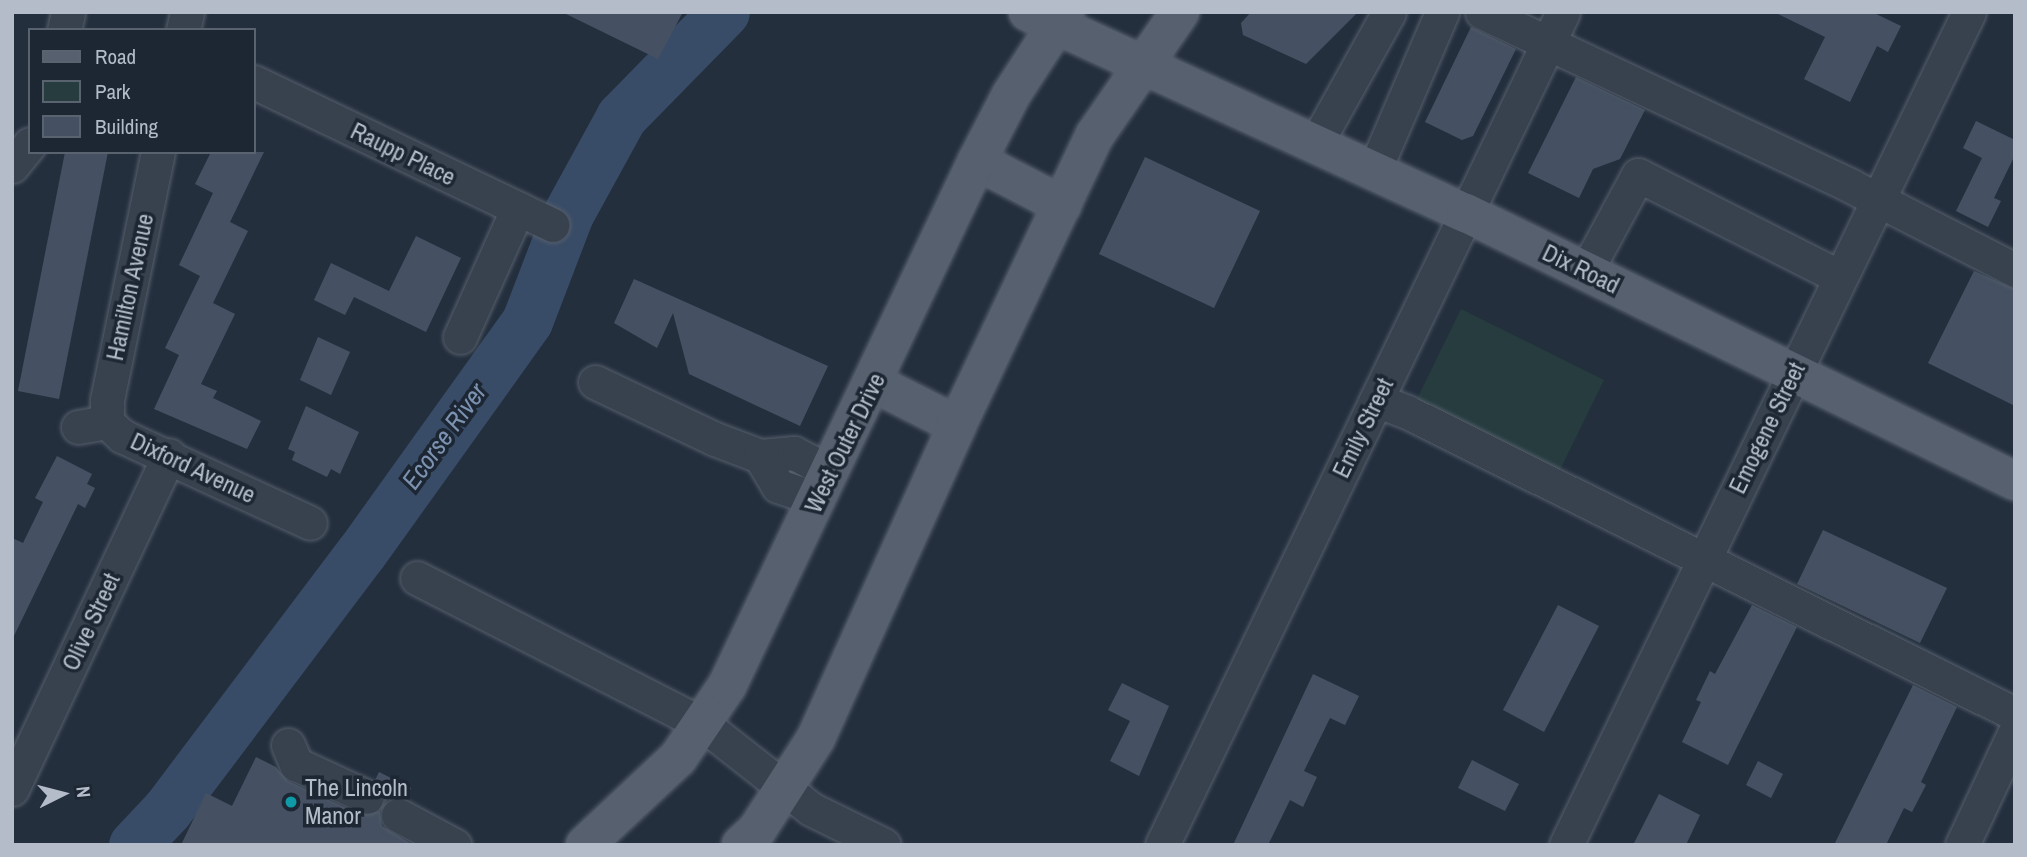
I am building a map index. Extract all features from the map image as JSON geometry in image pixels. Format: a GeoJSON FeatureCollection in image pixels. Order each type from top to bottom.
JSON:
{"type":"FeatureCollection","features":[{"type":"Feature","properties":{"kind":"main road"},"geometry":{"type":"LineString","coordinates":[[741,845],[757,830],[816,738],[957,425],[1096,135],[1180,12]]}},
{"type":"Feature","properties":{"kind":"main road","name":"Dix Road"},"geometry":{"type":"LineString","coordinates":[[1050,17],[1142,66],[1466,213],[2015,481]]}},
{"type":"Feature","properties":{"kind":"main road","name":"West Outer Drive"},"geometry":{"type":"LineString","coordinates":[[585,845],[678,758],[704,724],[727,686],[874,383],[977,161],[1050,17]]}},
{"type":"Feature","properties":{"kind":"main road"},"geometry":{"type":"LineString","coordinates":[[977,161],[1062,205]]}},
{"type":"Feature","properties":{"kind":"main road"},"geometry":{"type":"LineString","coordinates":[[874,383],[957,425]]}},
{"type":"Feature","properties":{"kind":"street"},"geometry":{"type":"LineString","coordinates":[[1315,145],[1389,12]]}},
{"type":"Feature","properties":{"kind":"street"},"geometry":{"type":"LineString","coordinates":[[1374,172],[1442,12]]}},
{"type":"Feature","properties":{"kind":"street"},"geometry":{"type":"LineString","coordinates":[[1482,12],[1878,200],[2015,270]]}},
{"type":"Feature","properties":{"kind":"street","name":"Emily Street"},"geometry":{"type":"LineString","coordinates":[[1162,845],[1563,12]]}},
{"type":"Feature","properties":{"kind":"street","name":"Emogene Street"},"geometry":{"type":"LineString","coordinates":[[1566,845],[1969,12]]}},
{"type":"Feature","properties":{"kind":"street","name":"Raupp Place"},"geometry":{"type":"LineString","coordinates":[[256,83],[553,225]]}},
{"type":"Feature","properties":{"kind":"street"},"geometry":{"type":"LineString","coordinates":[[12,166],[28,146]]}},
{"type":"Feature","properties":{"kind":"street","name":"Hamilton Avenue"},"geometry":{"type":"LineString","coordinates":[[93,424],[107,400],[158,154]]}},
{"type":"Feature","properties":{"kind":"street"},"geometry":{"type":"LineString","coordinates":[[1586,271],[1638,175],[1840,276]]}},
{"type":"Feature","properties":{"kind":"street"},"geometry":{"type":"LineString","coordinates":[[460,337],[518,208]]}},
{"type":"Feature","properties":{"kind":"street"},"geometry":{"type":"LineString","coordinates":[[595,382],[760,456],[793,453],[824,485]]}},
{"type":"Feature","properties":{"kind":"street"},"geometry":{"type":"LineString","coordinates":[[1376,400],[1407,412],[1702,562],[2015,714]]}},
{"type":"Feature","properties":{"kind":"street","name":"Dixford Avenue"},"geometry":{"type":"LineString","coordinates":[[93,424],[169,455],[310,523]]}},
{"type":"Feature","properties":{"kind":"street","name":"Olive Street"},"geometry":{"type":"LineString","coordinates":[[12,789],[169,455]]}},
{"type":"Feature","properties":{"kind":"street"},"geometry":{"type":"LineString","coordinates":[[417,578],[704,724],[811,809],[884,845]]}},
{"type":"Feature","properties":{"kind":"street"},"geometry":{"type":"LineString","coordinates":[[1962,845],[2015,732]]}},
{"type":"Feature","properties":{"kind":"street"},"geometry":{"type":"LineString","coordinates":[[288,745],[296,764],[356,792]]}},
{"type":"Feature","properties":{"kind":"street"},"geometry":{"type":"LineString","coordinates":[[398,815],[454,845]]}},
{"type":"Feature","properties":{"kind":"green space"},"geometry":{"type":"Polygon","coordinates":[[[1461,309],[1604,380],[1558,474],[1414,405],[1461,309]]]}},
{"type":"Feature","properties":{"kind":"building"},"geometry":{"type":"Polygon","coordinates":[[[562,12],[683,12],[658,59],[562,12]]]}},
{"type":"Feature","properties":{"kind":"building"},"geometry":{"type":"Polygon","coordinates":[[[1251,12],[1358,12],[1306,64],[1243,35],[1241,23],[1251,12]]]}},
{"type":"Feature","properties":{"kind":"building"},"geometry":{"type":"Polygon","coordinates":[[[1774,12],[1872,12],[1901,26],[1888,52],[1877,46],[1850,102],[1804,79],[1825,37],[1774,12]]]}},
{"type":"Feature","properties":{"kind":"building"},"geometry":{"type":"Polygon","coordinates":[[[1471,27],[1516,49],[1473,136],[1462,140],[1425,122],[1471,27]]]}},
{"type":"Feature","properties":{"kind":"building"},"geometry":{"type":"Polygon","coordinates":[[[1576,77],[1645,110],[1620,159],[1593,169],[1579,198],[1528,173],[1576,77]]]}},
{"type":"Feature","properties":{"kind":"building"},"geometry":{"type":"Polygon","coordinates":[[[1976,121],[2015,140],[2015,155],[1994,198],[2001,201],[1988,227],[1956,211],[1982,158],[1963,148],[1976,121]]]}},
{"type":"Feature","properties":{"kind":"building"},"geometry":{"type":"Polygon","coordinates":[[[264,152],[230,222],[248,231],[213,303],[235,314],[201,384],[217,391],[213,398],[261,421],[247,449],[154,409],[179,355],[165,348],[200,276],[179,265],[213,193],[195,184],[210,154],[264,152]]]}},
{"type":"Feature","properties":{"kind":"building"},"geometry":{"type":"Polygon","coordinates":[[[65,154],[108,154],[59,399],[18,391],[65,154]]]}},
{"type":"Feature","properties":{"kind":"building"},"geometry":{"type":"Polygon","coordinates":[[[1145,157],[1260,211],[1214,308],[1099,254],[1145,157]]]}},
{"type":"Feature","properties":{"kind":"building"},"geometry":{"type":"Polygon","coordinates":[[[416,236],[461,258],[426,332],[354,297],[345,315],[314,300],[331,263],[389,291],[416,236]]]}},
{"type":"Feature","properties":{"kind":"building"},"geometry":{"type":"Polygon","coordinates":[[[1974,271],[2015,289],[2015,406],[1928,363],[1974,271]]]}},
{"type":"Feature","properties":{"kind":"building"},"geometry":{"type":"Polygon","coordinates":[[[634,279],[828,366],[800,426],[689,374],[673,313],[657,348],[614,323],[634,279]]]}},
{"type":"Feature","properties":{"kind":"building"},"geometry":{"type":"Polygon","coordinates":[[[318,337],[350,352],[331,395],[300,380],[318,337]]]}},
{"type":"Feature","properties":{"kind":"building"},"geometry":{"type":"Polygon","coordinates":[[[306,406],[359,432],[340,474],[331,469],[327,477],[292,460],[295,452],[288,449],[306,406]]]}},
{"type":"Feature","properties":{"kind":"building"},"geometry":{"type":"Polygon","coordinates":[[[57,456],[92,474],[87,484],[95,488],[85,508],[78,504],[12,640],[12,538],[23,543],[43,502],[35,498],[57,456]]]}},
{"type":"Feature","properties":{"kind":"building"},"geometry":{"type":"Polygon","coordinates":[[[1823,530],[1947,588],[1920,643],[1797,584],[1823,530]]]}},
{"type":"Feature","properties":{"kind":"building"},"geometry":{"type":"Polygon","coordinates":[[[1558,605],[1599,626],[1544,732],[1503,710],[1558,605]]]}},
{"type":"Feature","properties":{"kind":"building"},"geometry":{"type":"Polygon","coordinates":[[[1752,605],[1797,627],[1728,765],[1682,742],[1701,702],[1696,700],[1710,671],[1715,674],[1752,605]]]}},
{"type":"Feature","properties":{"kind":"building"},"geometry":{"type":"Polygon","coordinates":[[[1313,674],[1359,696],[1345,725],[1330,718],[1304,771],[1317,777],[1303,807],[1290,800],[1268,845],[1233,845],[1313,674]]]}},
{"type":"Feature","properties":{"kind":"building"},"geometry":{"type":"Polygon","coordinates":[[[1122,683],[1169,706],[1139,776],[1110,761],[1130,721],[1108,710],[1122,683]]]}},
{"type":"Feature","properties":{"kind":"building"},"geometry":{"type":"Polygon","coordinates":[[[1913,685],[1957,707],[1921,782],[1926,785],[1912,812],[1904,808],[1886,845],[1834,845],[1913,685]]]}},
{"type":"Feature","properties":{"kind":"building","name":"The Lincoln Manor"},"geometry":{"type":"Polygon","coordinates":[[[256,757],[276,767],[288,781],[359,814],[380,811],[382,826],[413,845],[181,845],[206,793],[232,806],[256,757]]]}},
{"type":"Feature","properties":{"kind":"building"},"geometry":{"type":"Polygon","coordinates":[[[1472,760],[1519,784],[1505,811],[1458,788],[1472,760]]]}},
{"type":"Feature","properties":{"kind":"building"},"geometry":{"type":"Polygon","coordinates":[[[1758,761],[1783,774],[1771,798],[1746,785],[1758,761]]]}},
{"type":"Feature","properties":{"kind":"building"},"geometry":{"type":"Polygon","coordinates":[[[379,772],[411,788],[407,798],[397,796],[385,801],[383,787],[375,780],[379,772]]]}},
{"type":"Feature","properties":{"kind":"building"},"geometry":{"type":"Polygon","coordinates":[[[1659,794],[1700,815],[1686,845],[1633,845],[1659,794]]]}},
{"type":"Feature","properties":{"kind":"waterway","name":"Ecorse River"},"geometry":{"type":"LineString","coordinates":[[134,845],[167,810],[361,553],[527,321],[568,214],[621,117],[724,12]]}},
{"type":"Feature","properties":{"kind":"place","name":"The Lincoln Manor"},"geometry":{"type":"Point","coordinates":[291,802]}}]}
